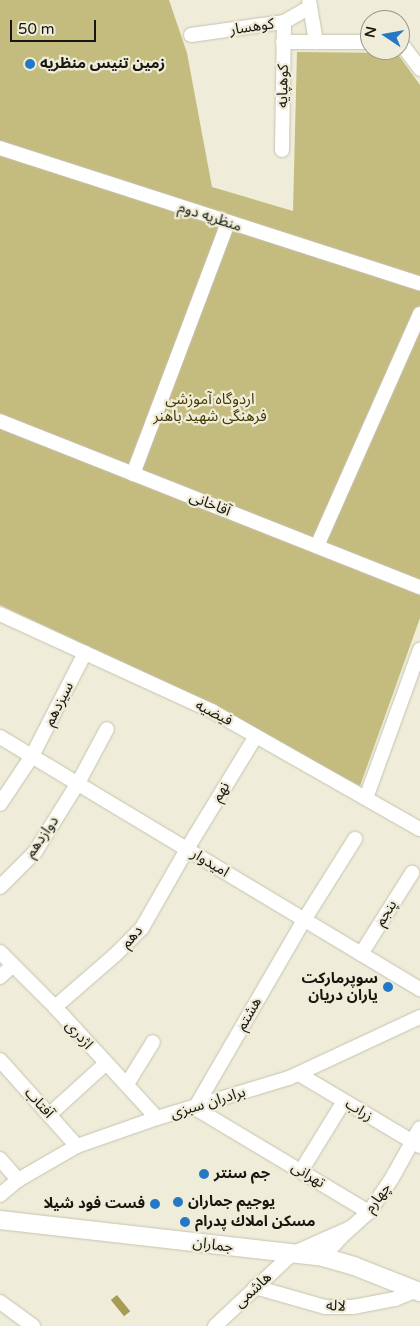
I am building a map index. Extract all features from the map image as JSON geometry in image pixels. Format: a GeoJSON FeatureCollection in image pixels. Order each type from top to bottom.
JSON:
{"type":"FeatureCollection","features":[{"type":"Feature","properties":{"kind":"main road","name":"جماران"},"geometry":{"type":"LineString","coordinates":[[0,1220],[324,1257],[354,1266],[418,1291]]}},
{"type":"Feature","properties":{"kind":"street","name":"کوهسار"},"geometry":{"type":"LineString","coordinates":[[191,35],[284,22],[309,4]]}},
{"type":"Feature","properties":{"kind":"street"},"geometry":{"type":"LineString","coordinates":[[309,4],[316,42]]}},
{"type":"Feature","properties":{"kind":"street","name":"کوهپایه"},"geometry":{"type":"LineString","coordinates":[[282,150],[284,22]]}},
{"type":"Feature","properties":{"kind":"street"},"geometry":{"type":"LineString","coordinates":[[283,42],[360,42]]}},
{"type":"Feature","properties":{"kind":"street"},"geometry":{"type":"LineString","coordinates":[[410,56],[420,69]]}},
{"type":"Feature","properties":{"kind":"street","name":"منظریه دوم"},"geometry":{"type":"LineString","coordinates":[[0,148],[420,284]]}},
{"type":"Feature","properties":{"kind":"street"},"geometry":{"type":"LineString","coordinates":[[133,474],[228,223]]}},
{"type":"Feature","properties":{"kind":"street"},"geometry":{"type":"LineString","coordinates":[[317,546],[420,314]]}},
{"type":"Feature","properties":{"kind":"street","name":"آقاخانی"},"geometry":{"type":"LineString","coordinates":[[0,421],[420,587]]}},
{"type":"Feature","properties":{"kind":"street","name":"فیضیه"},"geometry":{"type":"LineString","coordinates":[[0,614],[212,710],[420,828]]}},
{"type":"Feature","properties":{"kind":"street"},"geometry":{"type":"LineString","coordinates":[[366,798],[420,650]]}},
{"type":"Feature","properties":{"kind":"street","name":"سیزدهم"},"geometry":{"type":"LineString","coordinates":[[0,804],[32,756],[85,653]]}},
{"type":"Feature","properties":{"kind":"street","name":"دوازدهم"},"geometry":{"type":"LineString","coordinates":[[0,887],[35,852],[78,783],[106,729]]}},
{"type":"Feature","properties":{"kind":"street","name":"نهم"},"geometry":{"type":"LineString","coordinates":[[187,849],[256,736]]}},
{"type":"Feature","properties":{"kind":"street","name":"امیدوار"},"geometry":{"type":"LineString","coordinates":[[0,737],[420,989]]}},
{"type":"Feature","properties":{"kind":"street","name":"هشتم"},"geometry":{"type":"LineString","coordinates":[[195,1108],[304,920],[355,839]]}},
{"type":"Feature","properties":{"kind":"street","name":"دهم"},"geometry":{"type":"LineString","coordinates":[[55,1007],[115,955],[142,928],[187,849]]}},
{"type":"Feature","properties":{"kind":"street","name":"پنجم"},"geometry":{"type":"LineString","coordinates":[[361,954],[412,873]]}},
{"type":"Feature","properties":{"kind":"street","name":"اژدری"},"geometry":{"type":"LineString","coordinates":[[0,952],[55,1007],[157,1118]]}},
{"type":"Feature","properties":{"kind":"street"},"geometry":{"type":"LineString","coordinates":[[0,977],[12,966]]}},
{"type":"Feature","properties":{"kind":"street","name":"برادران سبزی"},"geometry":{"type":"LineString","coordinates":[[0,1195],[18,1180],[77,1146],[157,1118],[195,1108],[299,1074],[420,1017]]}},
{"type":"Feature","properties":{"kind":"street"},"geometry":{"type":"LineString","coordinates":[[127,1084],[153,1042]]}},
{"type":"Feature","properties":{"kind":"street","name":"آفتاب"},"geometry":{"type":"LineString","coordinates":[[0,1060],[77,1146]]}},
{"type":"Feature","properties":{"kind":"street"},"geometry":{"type":"LineString","coordinates":[[49,1115],[106,1064]]}},
{"type":"Feature","properties":{"kind":"street","name":"زراب"},"geometry":{"type":"LineString","coordinates":[[299,1074],[416,1144]]}},
{"type":"Feature","properties":{"kind":"street"},"geometry":{"type":"LineString","coordinates":[[301,1171],[344,1101]]}},
{"type":"Feature","properties":{"kind":"street","name":"تهرانی"},"geometry":{"type":"LineString","coordinates":[[195,1108],[369,1212]]}},
{"type":"Feature","properties":{"kind":"street","name":"چهارم"},"geometry":{"type":"LineString","coordinates":[[324,1257],[350,1228],[369,1212],[416,1144],[420,1128]]}},
{"type":"Feature","properties":{"kind":"street"},"geometry":{"type":"LineString","coordinates":[[0,1159],[18,1180]]}},
{"type":"Feature","properties":{"kind":"street","name":"هاشمی"},"geometry":{"type":"LineString","coordinates":[[216,1326],[292,1254],[350,1228]]}},
{"type":"Feature","properties":{"kind":"street","name":"لاله"},"geometry":{"type":"LineString","coordinates":[[255,1287],[325,1307],[353,1307],[395,1299],[418,1291]]}},
{"type":"Feature","properties":{"kind":"street"},"geometry":{"type":"LineString","coordinates":[[0,1302],[33,1326]]}},
{"type":"Feature","properties":{"kind":"green space","name":"اردوگاه آموزشی فرهنگی شهید باهنر"},"geometry":{"type":"Polygon","coordinates":[[[0,0],[169,0],[187,53],[212,187],[293,211],[297,52],[360,53],[360,60],[402,60],[420,85],[420,618],[360,786],[191,694],[0,605],[0,0]]]}},
{"type":"Feature","properties":{"kind":"shaded area"},"geometry":{"type":"Polygon","coordinates":[[[117,1295],[130,1311],[124,1316],[111,1300],[117,1295]]]}},
{"type":"Feature","properties":{"kind":"place","name":"زمین تنیس منظریه"},"geometry":{"type":"Point","coordinates":[30,64]}},
{"type":"Feature","properties":{"kind":"place","name":"سوپرمارکت یاران دریان"},"geometry":{"type":"Point","coordinates":[388,987]}},
{"type":"Feature","properties":{"kind":"place","name":"جم سنتر"},"geometry":{"type":"Point","coordinates":[204,1174]}},
{"type":"Feature","properties":{"kind":"place","name":"یوجیم جماران"},"geometry":{"type":"Point","coordinates":[178,1202]}},
{"type":"Feature","properties":{"kind":"place","name":"فست فود شیلا"},"geometry":{"type":"Point","coordinates":[155,1204]}},
{"type":"Feature","properties":{"kind":"place","name":"مسكن املاك پدرام"},"geometry":{"type":"Point","coordinates":[185,1222]}}]}
